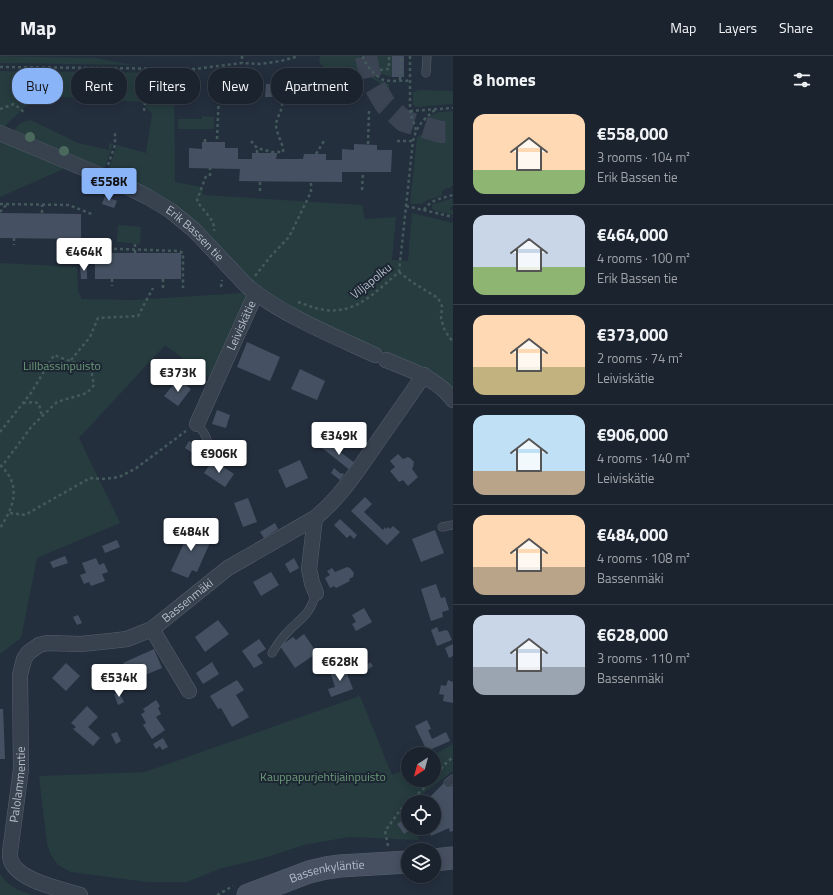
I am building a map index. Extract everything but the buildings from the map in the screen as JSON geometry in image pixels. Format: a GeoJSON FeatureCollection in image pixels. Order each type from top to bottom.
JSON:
{"type":"FeatureCollection","features":[{"type":"Feature","properties":{"kind":"street","name":"Erik Bassen tie"},"geometry":{"type":"LineString","coordinates":[[0,133],[126,186],[148,197],[171,211],[194,230],[252,289],[288,312],[328,334],[424,375],[447,392],[453,400]]}},
{"type":"Feature","properties":{"kind":"street","name":"Leiviskätie"},"geometry":{"type":"LineString","coordinates":[[197,424],[252,289]]}},
{"type":"Feature","properties":{"kind":"street","name":"Bassenmäki"},"geometry":{"type":"LineString","coordinates":[[47,643],[81,644],[127,639],[152,629],[228,568],[315,518],[324,511],[353,477],[424,375]]}},
{"type":"Feature","properties":{"kind":"street"},"geometry":{"type":"LineString","coordinates":[[315,518],[309,569],[316,593]]}},
{"type":"Feature","properties":{"kind":"street"},"geometry":{"type":"LineString","coordinates":[[152,629],[189,692]]}},
{"type":"Feature","properties":{"kind":"street","name":"Palolammentie"},"geometry":{"type":"LineString","coordinates":[[47,643],[39,645],[28,653],[24,659],[20,675],[21,769],[10,861],[16,869],[25,876],[80,895]]}},
{"type":"Feature","properties":{"kind":"street"},"geometry":{"type":"LineString","coordinates":[[441,859],[453,858]]}},
{"type":"Feature","properties":{"kind":"street","name":"Bassenkyläntie"},"geometry":{"type":"LineString","coordinates":[[248,895],[309,872],[326,868],[401,862]]}},
{"type":"Feature","properties":{"kind":"lane"},"geometry":{"type":"LineString","coordinates":[[426,73],[427,56]]}},
{"type":"Feature","properties":{"kind":"lane"},"geometry":{"type":"LineString","coordinates":[[197,424],[205,433],[208,441],[208,457]]}},
{"type":"Feature","properties":{"kind":"lane"},"geometry":{"type":"LineString","coordinates":[[442,527],[453,525]]}},
{"type":"Feature","properties":{"kind":"lane"},"geometry":{"type":"LineString","coordinates":[[272,653],[285,634],[307,614],[313,605],[316,593]]}},
{"type":"Feature","properties":{"kind":"path"},"geometry":{"type":"LineString","coordinates":[[242,56],[242,63]]}},
{"type":"Feature","properties":{"kind":"path"},"geometry":{"type":"LineString","coordinates":[[200,68],[242,63],[267,63],[299,56]]}},
{"type":"Feature","properties":{"kind":"path"},"geometry":{"type":"LineString","coordinates":[[363,56],[367,66],[384,80],[410,80]]}},
{"type":"Feature","properties":{"kind":"path"},"geometry":{"type":"LineString","coordinates":[[380,70],[389,69],[389,56]]}},
{"type":"Feature","properties":{"kind":"path"},"geometry":{"type":"LineString","coordinates":[[400,80],[401,56]]}},
{"type":"Feature","properties":{"kind":"path"},"geometry":{"type":"LineString","coordinates":[[410,56],[410,111],[416,130]]}},
{"type":"Feature","properties":{"kind":"path"},"geometry":{"type":"LineString","coordinates":[[0,67],[135,70]]}},
{"type":"Feature","properties":{"kind":"path"},"geometry":{"type":"LineString","coordinates":[[0,109],[14,104],[25,113]]}},
{"type":"Feature","properties":{"kind":"path"},"geometry":{"type":"LineString","coordinates":[[144,111],[145,104]]}},
{"type":"Feature","properties":{"kind":"path"},"geometry":{"type":"LineString","coordinates":[[217,139],[219,104]]}},
{"type":"Feature","properties":{"kind":"path"},"geometry":{"type":"LineString","coordinates":[[251,141],[257,148],[280,153],[283,151],[276,124],[282,109],[282,104]]}},
{"type":"Feature","properties":{"kind":"path"},"geometry":{"type":"LineString","coordinates":[[410,111],[453,108]]}},
{"type":"Feature","properties":{"kind":"path"},"geometry":{"type":"LineString","coordinates":[[416,130],[422,121],[436,109]]}},
{"type":"Feature","properties":{"kind":"path"},"geometry":{"type":"LineString","coordinates":[[368,111],[368,144]]}},
{"type":"Feature","properties":{"kind":"path","name":"Viljapolku"},"geometry":{"type":"LineString","coordinates":[[298,302],[324,310],[350,308],[363,301],[399,272],[413,141],[416,130]]}},
{"type":"Feature","properties":{"kind":"path"},"geometry":{"type":"LineString","coordinates":[[107,170],[115,145],[115,133]]}},
{"type":"Feature","properties":{"kind":"path"},"geometry":{"type":"LineString","coordinates":[[397,141],[413,141]]}},
{"type":"Feature","properties":{"kind":"path"},"geometry":{"type":"LineString","coordinates":[[316,154],[324,142]]}},
{"type":"Feature","properties":{"kind":"path"},"geometry":{"type":"LineString","coordinates":[[257,148],[257,153]]}},
{"type":"Feature","properties":{"kind":"path"},"geometry":{"type":"LineString","coordinates":[[210,168],[210,176]]}},
{"type":"Feature","properties":{"kind":"path"},"geometry":{"type":"LineString","coordinates":[[362,190],[363,172]]}},
{"type":"Feature","properties":{"kind":"path"},"geometry":{"type":"LineString","coordinates":[[203,240],[211,234],[214,228],[212,221],[197,200],[206,176]]}},
{"type":"Feature","properties":{"kind":"path"},"geometry":{"type":"LineString","coordinates":[[260,181],[260,192]]}},
{"type":"Feature","properties":{"kind":"path"},"geometry":{"type":"LineString","coordinates":[[252,289],[270,257],[289,237],[311,192],[311,182]]}},
{"type":"Feature","properties":{"kind":"path"},"geometry":{"type":"LineString","coordinates":[[424,210],[432,201],[453,195]]}},
{"type":"Feature","properties":{"kind":"path"},"geometry":{"type":"LineString","coordinates":[[0,204],[69,206],[94,215]]}},
{"type":"Feature","properties":{"kind":"path"},"geometry":{"type":"LineString","coordinates":[[0,212],[7,204]]}},
{"type":"Feature","properties":{"kind":"path"},"geometry":{"type":"LineString","coordinates":[[42,205],[42,213]]}},
{"type":"Feature","properties":{"kind":"path"},"geometry":{"type":"LineString","coordinates":[[406,206],[453,217]]}},
{"type":"Feature","properties":{"kind":"path"},"geometry":{"type":"LineString","coordinates":[[14,238],[14,245]]}},
{"type":"Feature","properties":{"kind":"path"},"geometry":{"type":"LineString","coordinates":[[63,239],[63,247]]}},
{"type":"Feature","properties":{"kind":"path"},"geometry":{"type":"LineString","coordinates":[[135,244],[135,253]]}},
{"type":"Feature","properties":{"kind":"path"},"geometry":{"type":"LineString","coordinates":[[90,248],[165,249],[179,251],[182,253],[183,288]]}},
{"type":"Feature","properties":{"kind":"path"},"geometry":{"type":"LineString","coordinates":[[399,272],[438,298],[442,306],[441,319],[445,331],[453,342]]}},
{"type":"Feature","properties":{"kind":"path"},"geometry":{"type":"LineString","coordinates":[[112,279],[112,286]]}},
{"type":"Feature","properties":{"kind":"path"},"geometry":{"type":"LineString","coordinates":[[163,279],[163,288]]}},
{"type":"Feature","properties":{"kind":"path"},"geometry":{"type":"LineString","coordinates":[[71,360],[90,337],[98,318],[138,316],[153,288]]}},
{"type":"Feature","properties":{"kind":"path"},"geometry":{"type":"LineString","coordinates":[[0,432],[31,393],[54,355],[71,360],[91,369],[94,385],[87,393],[57,402],[32,426],[1,466],[8,474],[13,486],[14,498],[10,513],[0,528]]}},
{"type":"Feature","properties":{"kind":"path"},"geometry":{"type":"LineString","coordinates":[[23,403],[35,402],[39,404],[42,416]]}},
{"type":"Feature","properties":{"kind":"path"},"geometry":{"type":"LineString","coordinates":[[10,513],[25,515],[90,478],[104,479],[119,477],[135,470],[197,424]]}},
{"type":"Feature","properties":{"kind":"path"},"geometry":{"type":"LineString","coordinates":[[441,768],[453,757]]}},
{"type":"Feature","properties":{"kind":"path"},"geometry":{"type":"LineString","coordinates":[[417,795],[426,787]]}},
{"type":"Feature","properties":{"kind":"path"},"geometry":{"type":"LineString","coordinates":[[388,848],[385,830],[401,809]]}},
{"type":"Feature","properties":{"kind":"green space"},"geometry":{"type":"Polygon","coordinates":[[[0,56],[95,58],[133,65],[0,63],[0,56]]]}},
{"type":"Feature","properties":{"kind":"green space"},"geometry":{"type":"Polygon","coordinates":[[[320,56],[360,56],[367,70],[379,80],[389,84],[389,89],[367,75],[363,75],[363,68],[324,68],[319,62],[320,56]]]}},
{"type":"Feature","properties":{"kind":"green space"},"geometry":{"type":"Polygon","coordinates":[[[367,56],[392,56],[392,77],[376,70],[370,64],[367,56]]]}},
{"type":"Feature","properties":{"kind":"green space"},"geometry":{"type":"Polygon","coordinates":[[[0,71],[12,71],[12,104],[30,104],[3,128],[0,127],[0,71]]]}},
{"type":"Feature","properties":{"kind":"green space"},"geometry":{"type":"Polygon","coordinates":[[[63,72],[71,72],[71,98],[63,97],[63,72]]]}},
{"type":"Feature","properties":{"kind":"green space"},"geometry":{"type":"Polygon","coordinates":[[[127,72],[135,73],[135,102],[127,101],[127,72]]]}},
{"type":"Feature","properties":{"kind":"green space"},"geometry":{"type":"Polygon","coordinates":[[[420,90],[453,91],[453,104],[416,107],[413,105],[413,92],[420,90]]]}},
{"type":"Feature","properties":{"kind":"green space"},"geometry":{"type":"Polygon","coordinates":[[[143,104],[174,104],[175,182],[202,187],[203,195],[362,205],[365,219],[396,217],[392,260],[408,261],[412,213],[453,223],[453,394],[421,367],[303,318],[260,290],[204,232],[108,171],[117,145],[146,153],[152,114],[143,104]]]}},
{"type":"Feature","properties":{"kind":"green space"},"geometry":{"type":"Polygon","coordinates":[[[453,111],[453,186],[442,191],[443,195],[428,200],[422,204],[410,204],[417,137],[432,127],[433,123],[430,117],[431,115],[439,112],[453,111]]]}},
{"type":"Feature","properties":{"kind":"green space"},"geometry":{"type":"Polygon","coordinates":[[[202,116],[214,117],[214,129],[178,129],[178,119],[202,119],[202,116]]]}},
{"type":"Feature","properties":{"kind":"green space"},"geometry":{"type":"Polygon","coordinates":[[[31,120],[78,143],[109,150],[109,143],[113,144],[104,170],[14,133],[16,127],[25,121],[31,120]]]}},
{"type":"Feature","properties":{"kind":"green space"},"geometry":{"type":"Polygon","coordinates":[[[0,140],[66,168],[0,197],[0,140]]]}},
{"type":"Feature","properties":{"kind":"green space"},"geometry":{"type":"Polygon","coordinates":[[[453,198],[453,206],[450,210],[453,210],[453,215],[432,209],[432,205],[453,198]]]}},
{"type":"Feature","properties":{"kind":"green space"},"geometry":{"type":"Polygon","coordinates":[[[118,225],[141,227],[140,244],[117,242],[118,225]]]}},
{"type":"Feature","properties":{"kind":"green space","name":"Lillbassinpuisto"},"geometry":{"type":"Polygon","coordinates":[[[0,263],[77,267],[78,292],[82,299],[133,300],[243,293],[247,296],[209,378],[165,345],[79,438],[120,523],[37,558],[21,638],[0,654],[0,263]]]}},
{"type":"Feature","properties":{"kind":"green space","name":"Kauppapurjehtijainpuisto"},"geometry":{"type":"Polygon","coordinates":[[[360,696],[392,775],[401,771],[401,787],[432,787],[421,795],[401,795],[401,835],[417,835],[419,840],[349,837],[304,845],[264,858],[219,869],[187,882],[147,882],[71,872],[58,865],[51,855],[47,844],[39,776],[145,772],[360,696]]]}},
{"type":"Feature","properties":{"kind":"green space","name":"Kauppapurjehtijainpuisto"},"geometry":{"type":"Polygon","coordinates":[[[453,744],[453,771],[441,780],[441,751],[453,744]]]}},
{"type":"Feature","properties":{"kind":"green space"},"geometry":{"type":"Polygon","coordinates":[[[0,874],[15,888],[33,895],[0,895],[0,874]]]}},
{"type":"Feature","properties":{"kind":"tunnel"},"geometry":{"type":"LineString","coordinates":[[366,56],[371,80],[385,104],[404,121],[440,132],[453,132]]}}]}
